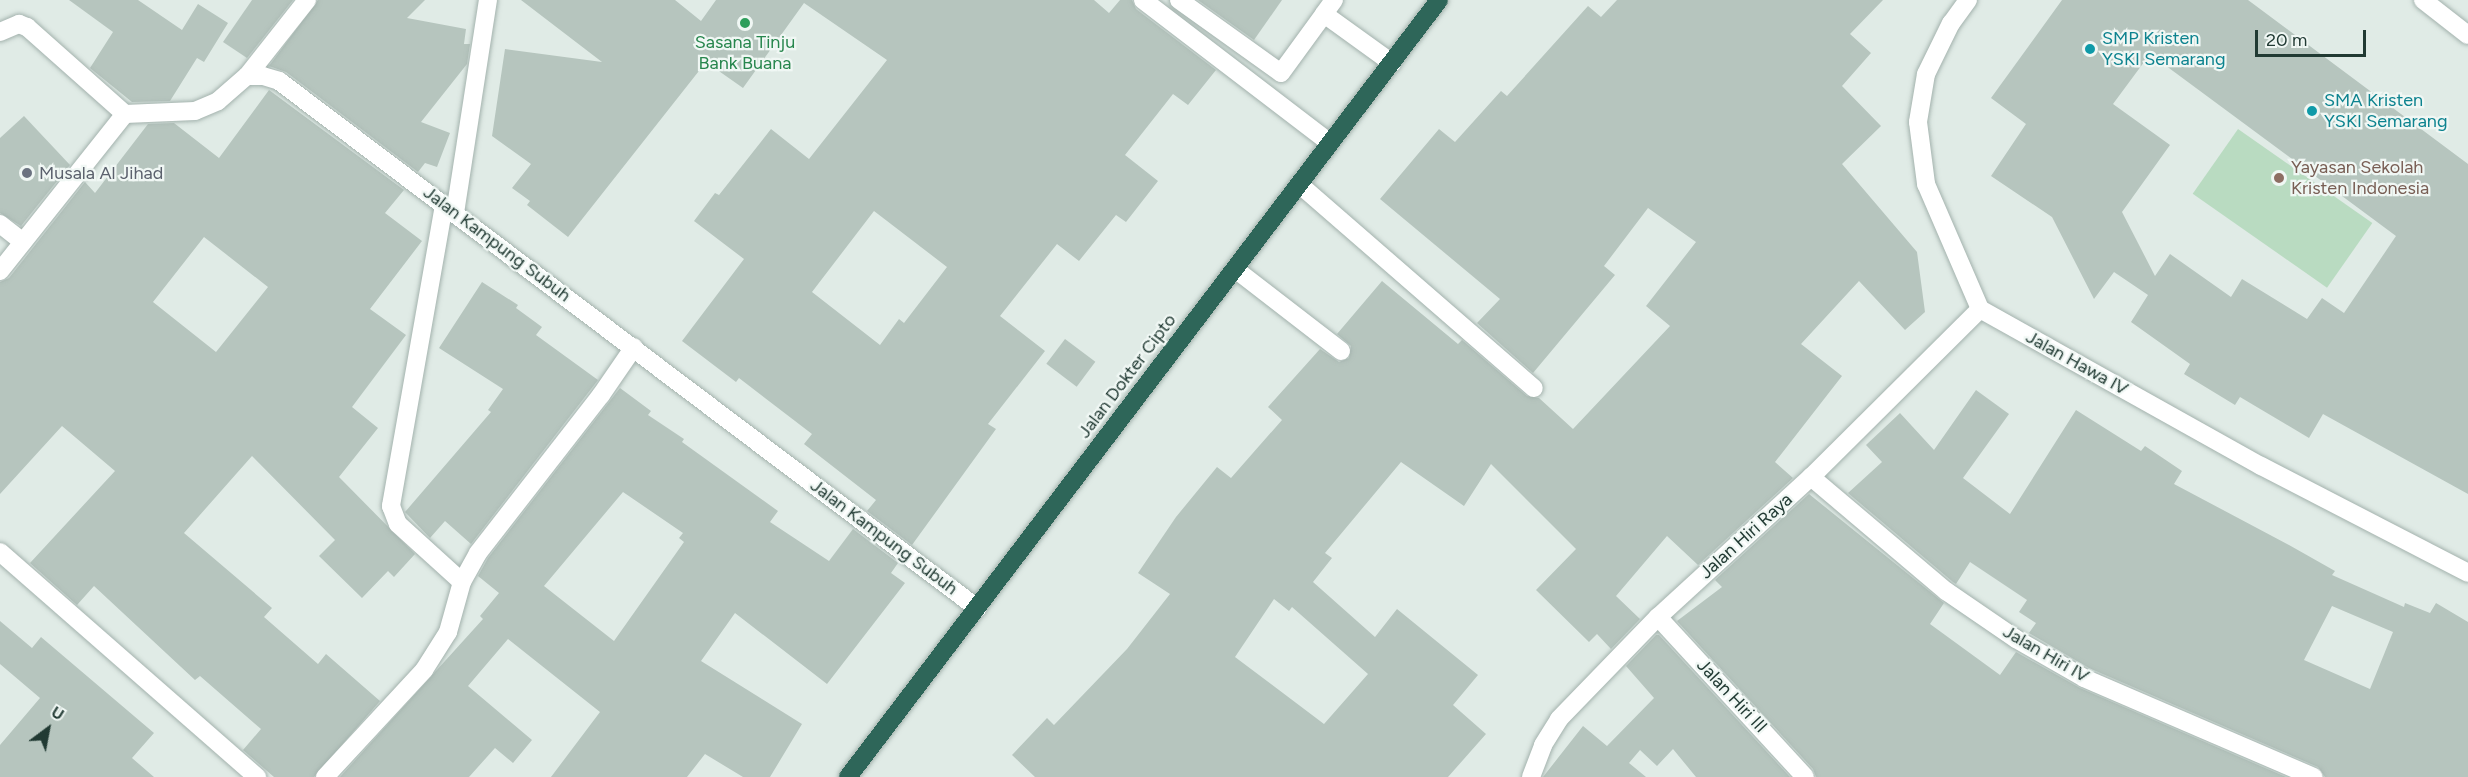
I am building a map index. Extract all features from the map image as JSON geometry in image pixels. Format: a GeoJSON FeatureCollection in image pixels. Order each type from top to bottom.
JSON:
{"type":"FeatureCollection","features":[{"type":"Feature","properties":{"kind":"highway","name":"Jalan Dokter Cipto"},"geometry":{"type":"LineString","coordinates":[[848,777],[1439,0]]}},
{"type":"Feature","properties":{"kind":"street"},"geometry":{"type":"LineString","coordinates":[[0,32],[19,24],[27,27],[125,114],[195,111],[218,101],[247,76],[307,0]]}},
{"type":"Feature","properties":{"kind":"street"},"geometry":{"type":"LineString","coordinates":[[462,582],[398,524],[391,506],[450,209],[488,0]]}},
{"type":"Feature","properties":{"kind":"street"},"geometry":{"type":"LineString","coordinates":[[1143,0],[1330,143]]}},
{"type":"Feature","properties":{"kind":"street"},"geometry":{"type":"LineString","coordinates":[[1179,0],[1281,73],[1329,7],[1392,63]]}},
{"type":"Feature","properties":{"kind":"street"},"geometry":{"type":"LineString","coordinates":[[1968,0],[1951,23],[1926,74],[1918,122],[1926,184],[1980,309]]}},
{"type":"Feature","properties":{"kind":"street"},"geometry":{"type":"LineString","coordinates":[[2423,0],[2468,35]]}},
{"type":"Feature","properties":{"kind":"street","name":"Jalan Kampung Subuh"},"geometry":{"type":"LineString","coordinates":[[247,76],[279,81],[977,608]]}},
{"type":"Feature","properties":{"kind":"street"},"geometry":{"type":"LineString","coordinates":[[0,271],[125,114]]}},
{"type":"Feature","properties":{"kind":"street"},"geometry":{"type":"LineString","coordinates":[[1299,184],[1534,388]]}},
{"type":"Feature","properties":{"kind":"street"},"geometry":{"type":"LineString","coordinates":[[0,224],[23,242]]}},
{"type":"Feature","properties":{"kind":"street"},"geometry":{"type":"LineString","coordinates":[[1235,269],[1341,351]]}},
{"type":"Feature","properties":{"kind":"street","name":"Jalan Hiri Raya"},"geometry":{"type":"LineString","coordinates":[[1530,777],[1543,745],[1559,719],[1658,617],[1810,477],[1980,309]]}},
{"type":"Feature","properties":{"kind":"street","name":"Jalan Hawa IV"},"geometry":{"type":"LineString","coordinates":[[1980,309],[2261,466],[2468,573]]}},
{"type":"Feature","properties":{"kind":"street"},"geometry":{"type":"LineString","coordinates":[[325,777],[424,669],[448,632],[462,582],[478,553],[601,395],[633,347]]}},
{"type":"Feature","properties":{"kind":"street","name":"Jalan Hiri IV"},"geometry":{"type":"LineString","coordinates":[[1810,477],[1946,591],[2016,639],[2084,678],[2314,777]]}},
{"type":"Feature","properties":{"kind":"street"},"geometry":{"type":"LineString","coordinates":[[0,552],[257,777]]}},
{"type":"Feature","properties":{"kind":"street","name":"Jalan Hiri III"},"geometry":{"type":"LineString","coordinates":[[1658,617],[1805,777]]}},
{"type":"Feature","properties":{"kind":"green space"},"geometry":{"type":"Polygon","coordinates":[[[2238,129],[2372,223],[2327,288],[2193,194],[2238,129]]]}},
{"type":"Feature","properties":{"kind":"building"},"geometry":{"type":"Polygon","coordinates":[[[69,0],[138,0],[182,30],[198,4],[228,23],[204,62],[197,58],[170,101],[132,102],[90,68],[113,32],[69,0]]]}},
{"type":"Feature","properties":{"kind":"building"},"geometry":{"type":"Polygon","coordinates":[[[252,0],[293,0],[247,58],[223,42],[252,0]]]}},
{"type":"Feature","properties":{"kind":"building"},"geometry":{"type":"Polygon","coordinates":[[[318,0],[425,0],[407,18],[466,29],[464,44],[470,44],[467,64],[421,122],[450,133],[437,167],[425,163],[418,172],[286,72],[269,66],[318,0]]]}},
{"type":"Feature","properties":{"kind":"building"},"geometry":{"type":"Polygon","coordinates":[[[521,0],[675,0],[701,21],[716,0],[1094,0],[1109,13],[1120,0],[1132,0],[1136,9],[1216,70],[1188,105],[1173,94],[1125,155],[1158,181],[1126,222],[1116,215],[1079,261],[1057,244],[1000,316],[1045,351],[988,424],[996,429],[912,545],[867,511],[876,500],[804,444],[812,434],[739,378],[736,382],[682,341],[744,259],[694,221],[715,193],[719,195],[771,129],[809,159],[887,60],[804,3],[743,88],[706,62],[568,237],[527,205],[530,201],[512,188],[531,164],[492,136],[505,49],[602,62],[521,0]],[[874,211],[812,292],[880,345],[899,319],[904,323],[947,267],[874,211]]]}},
{"type":"Feature","properties":{"kind":"building"},"geometry":{"type":"Polygon","coordinates":[[[1198,0],[1282,0],[1254,40],[1198,0]]]}},
{"type":"Feature","properties":{"kind":"building"},"geometry":{"type":"Polygon","coordinates":[[[1617,0],[1883,0],[1850,34],[1871,53],[1842,86],[1881,126],[1842,164],[1917,252],[1925,312],[1905,330],[1859,281],[1801,344],[1842,376],[1775,462],[1793,478],[1698,565],[1667,536],[1616,596],[1640,619],[1611,649],[1597,634],[1589,642],[1536,590],[1576,549],[1491,464],[1464,506],[1401,462],[1325,553],[1332,558],[1313,582],[1375,637],[1397,609],[1478,675],[1453,705],[1486,734],[1448,777],[1035,777],[1012,755],[1047,718],[1054,725],[1127,649],[1170,594],[1138,573],[1176,517],[1217,467],[1231,478],[1282,420],[1268,407],[1320,349],[1339,362],[1349,358],[1351,346],[1337,334],[1382,281],[1458,344],[1462,340],[1527,396],[1539,398],[1573,429],[1670,326],[1646,306],[1696,242],[1648,208],[1604,266],[1615,275],[1533,373],[1477,323],[1500,299],[1380,199],[1439,129],[1455,142],[1501,91],[1507,96],[1588,6],[1601,17],[1617,0]],[[1274,599],[1235,657],[1324,724],[1368,674],[1292,607],[1289,611],[1274,599]]]}},
{"type":"Feature","properties":{"kind":"building"},"geometry":{"type":"Polygon","coordinates":[[[2062,0],[2248,0],[2468,164],[2468,494],[2323,414],[2309,438],[2240,397],[2235,405],[2184,374],[2190,364],[2131,322],[2148,295],[2114,272],[2094,299],[2052,217],[1991,176],[2026,124],[1991,98],[2062,0]],[[2150,54],[2113,104],[2170,145],[2122,212],[2155,276],[2170,254],[2231,297],[2242,279],[2307,319],[2322,298],[2344,313],[2396,236],[2150,54]]]}},
{"type":"Feature","properties":{"kind":"building"},"geometry":{"type":"Polygon","coordinates":[[[269,90],[404,190],[385,213],[422,241],[370,309],[406,335],[352,407],[378,428],[339,477],[415,554],[394,577],[388,571],[362,598],[319,556],[335,540],[252,456],[184,533],[272,608],[264,617],[318,664],[326,654],[380,701],[314,777],[274,777],[243,750],[261,729],[200,676],[195,680],[94,586],[77,605],[30,563],[115,471],[62,426],[0,494],[0,282],[9,278],[85,182],[95,193],[148,124],[174,123],[219,158],[269,90]],[[204,237],[153,302],[216,352],[268,287],[204,237]]]}},
{"type":"Feature","properties":{"kind":"building","name":"Musala Al Jihad"},"geometry":{"type":"Polygon","coordinates":[[[24,116],[70,165],[21,226],[0,213],[0,138],[24,116]]]}},
{"type":"Feature","properties":{"kind":"building"},"geometry":{"type":"Polygon","coordinates":[[[482,282],[518,305],[516,308],[542,327],[536,335],[598,380],[471,544],[445,521],[430,538],[405,512],[491,412],[488,410],[503,389],[439,348],[482,282]]]}},
{"type":"Feature","properties":{"kind":"building"},"geometry":{"type":"Polygon","coordinates":[[[1065,339],[1095,362],[1077,387],[1046,364],[1065,339]]]}},
{"type":"Feature","properties":{"kind":"building"},"geometry":{"type":"Polygon","coordinates":[[[620,388],[651,411],[648,415],[684,439],[682,442],[778,511],[770,522],[829,561],[853,529],[898,563],[891,573],[905,583],[827,684],[735,613],[701,661],[802,724],[770,777],[743,777],[705,754],[687,777],[551,777],[600,712],[508,639],[468,686],[532,740],[513,763],[495,748],[469,777],[340,777],[483,619],[480,616],[499,593],[478,576],[488,558],[620,388]],[[623,492],[544,586],[614,641],[684,542],[679,538],[683,533],[623,492]]]}},
{"type":"Feature","properties":{"kind":"building"},"geometry":{"type":"Polygon","coordinates":[[[1976,390],[2009,414],[1963,478],[2010,514],[2076,410],[2141,451],[2145,446],[2182,471],[2174,484],[2335,571],[2332,575],[2404,607],[2405,603],[2430,613],[2436,603],[2468,622],[2468,777],[2325,777],[2318,767],[2089,668],[2029,633],[2036,623],[2019,612],[2027,600],[1970,562],[1956,584],[1848,493],[1882,462],[1866,445],[1900,413],[1934,450],[1976,390]],[[2332,606],[2304,660],[2370,689],[2393,632],[2332,606]]]}},
{"type":"Feature","properties":{"kind":"building"},"geometry":{"type":"Polygon","coordinates":[[[1809,494],[1944,603],[1930,624],[2000,675],[2016,652],[2080,688],[2286,777],[1816,777],[1813,769],[1677,621],[1722,587],[1715,580],[1809,494]]]}},
{"type":"Feature","properties":{"kind":"building"},"geometry":{"type":"Polygon","coordinates":[[[0,621],[32,648],[41,637],[154,733],[132,758],[154,777],[0,777],[0,745],[40,698],[0,664],[0,621]]]}},
{"type":"Feature","properties":{"kind":"building"},"geometry":{"type":"Polygon","coordinates":[[[1656,635],[1659,635],[1790,777],[1696,777],[1673,749],[1657,766],[1640,750],[1629,763],[1646,777],[1543,777],[1583,726],[1607,746],[1654,698],[1626,666],[1656,635]]]}},
{"type":"Feature","properties":{"kind":"place","name":"Sasana Tinju Bank Buana"},"geometry":{"type":"Point","coordinates":[745,23]}},
{"type":"Feature","properties":{"kind":"place","name":"SMP Kristen YSKI Semarang"},"geometry":{"type":"Point","coordinates":[2090,49]}},
{"type":"Feature","properties":{"kind":"place","name":"SMA Kristen YSKI Semarang"},"geometry":{"type":"Point","coordinates":[2312,111]}},
{"type":"Feature","properties":{"kind":"place","name":"Musala Al Jihad"},"geometry":{"type":"Point","coordinates":[27,173]}},
{"type":"Feature","properties":{"kind":"place","name":"Yayasan Sekolah Kristen Indonesia"},"geometry":{"type":"Point","coordinates":[2279,178]}}]}
